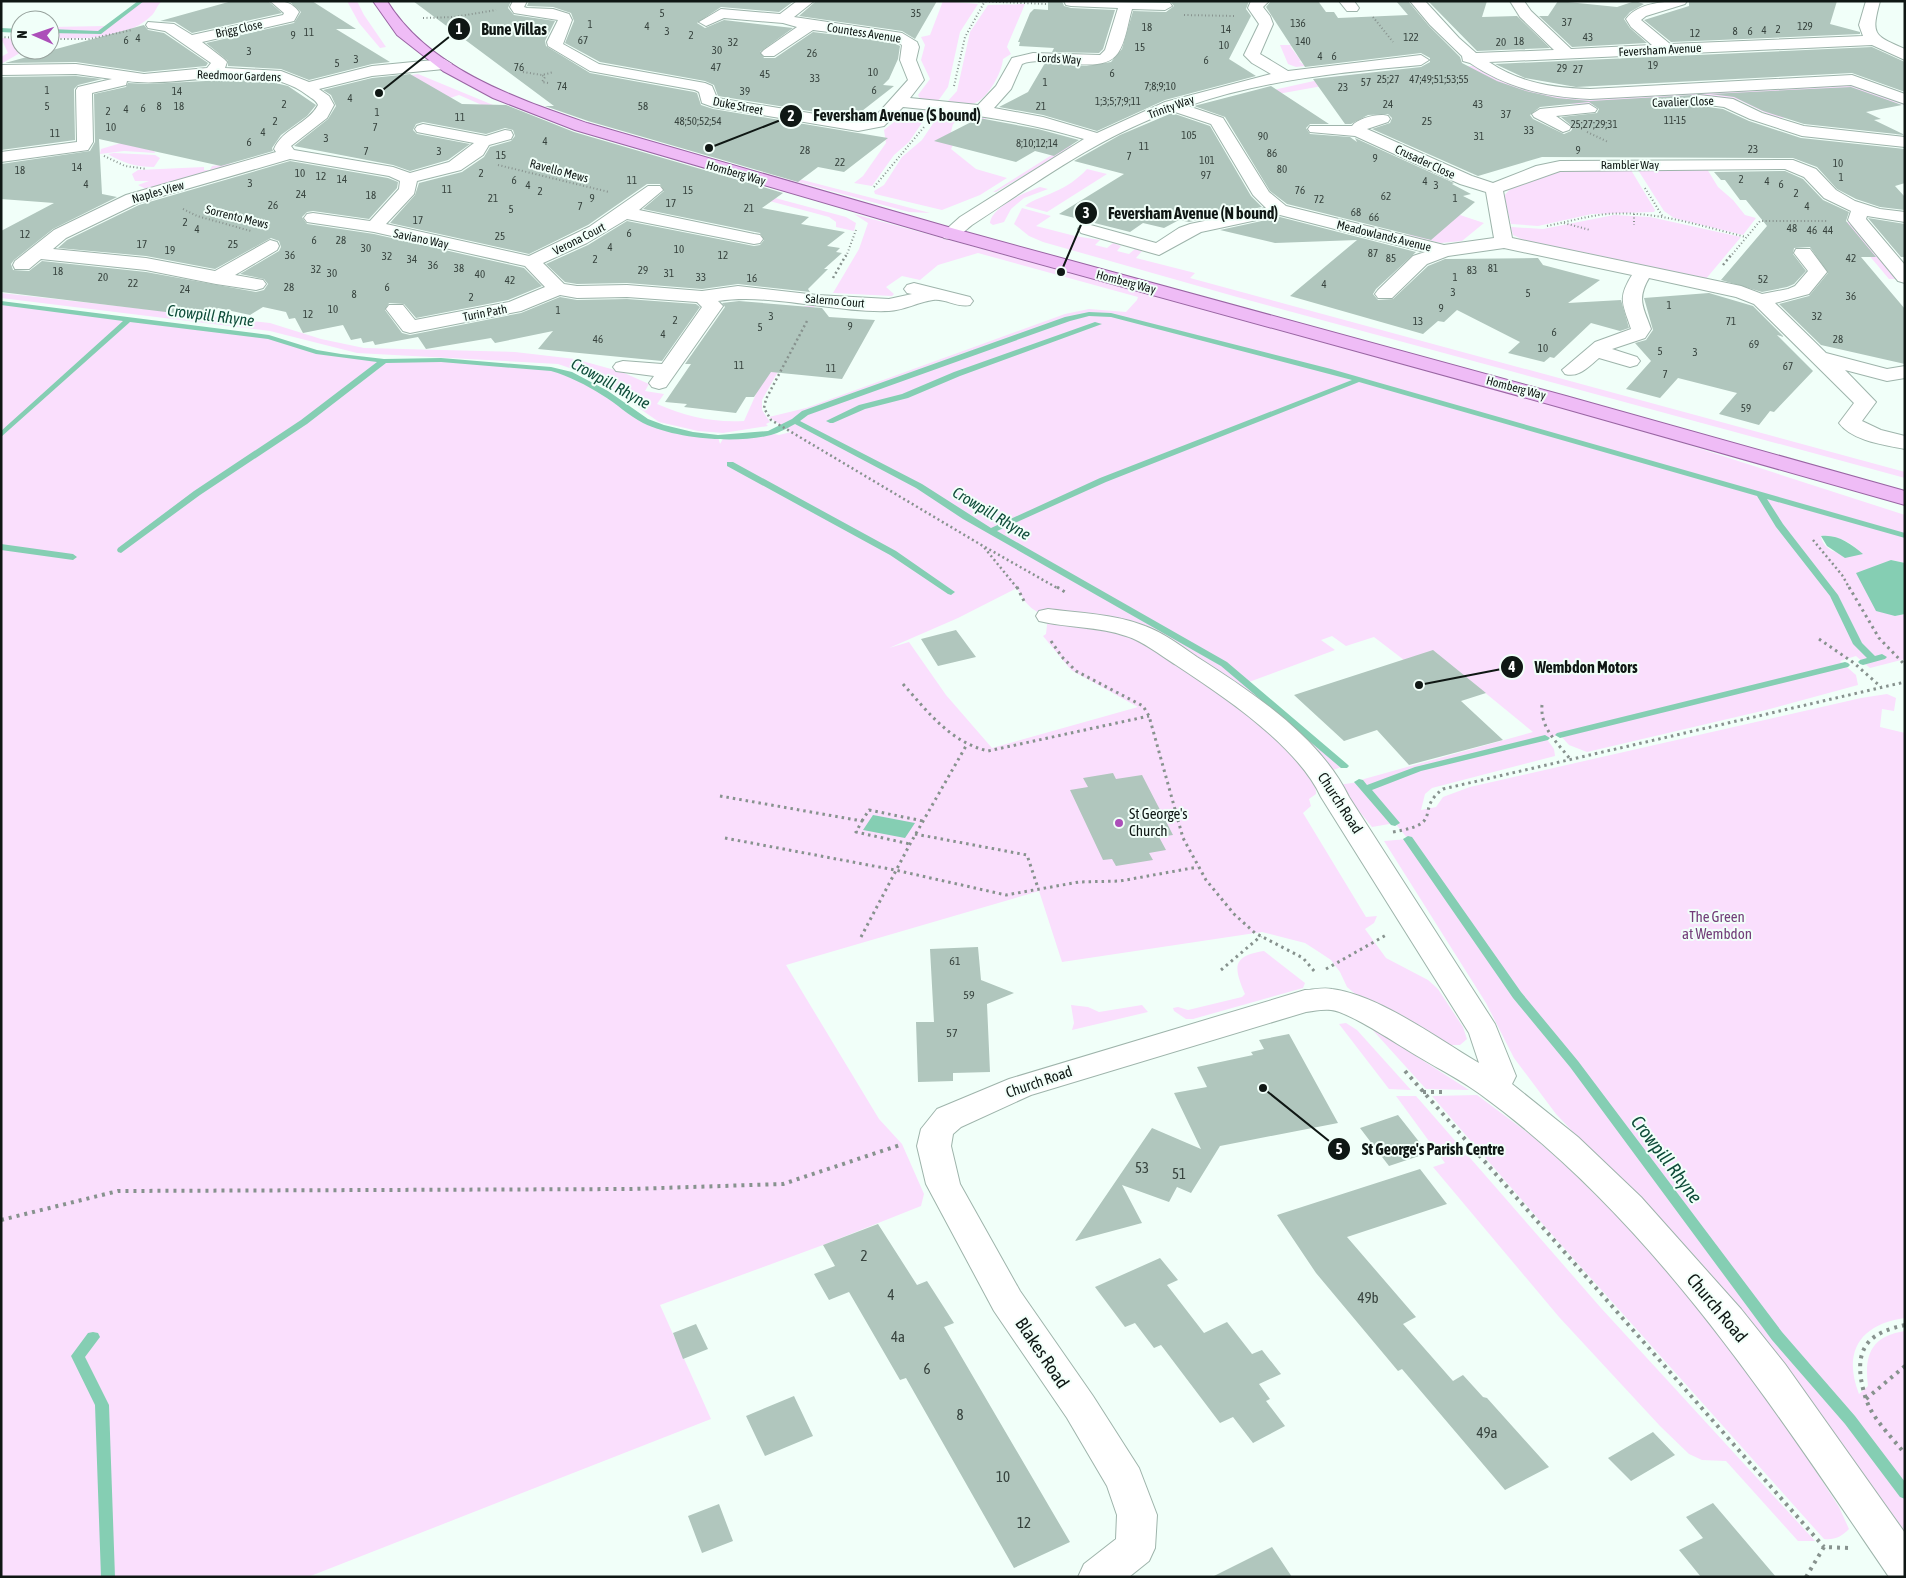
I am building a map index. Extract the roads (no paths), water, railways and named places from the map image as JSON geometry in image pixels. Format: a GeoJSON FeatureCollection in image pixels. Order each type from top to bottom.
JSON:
{"type":"FeatureCollection","features":[{"type":"Feature","properties":{"kind":"main road","name":"Homberg Way"},"geometry":{"type":"LineString","coordinates":[[380,1],[385,12],[400,30],[426,52],[444,64],[498,94],[589,129],[654,150],[950,234],[1575,404],[1905,498]]}},
{"type":"Feature","properties":{"kind":"street","name":"Brigg Close"},"geometry":{"type":"LineString","coordinates":[[190,40],[292,20],[292,12],[277,1]]}},
{"type":"Feature","properties":{"kind":"street","name":"Duke Street"},"geometry":{"type":"LineString","coordinates":[[520,1],[517,7],[519,10],[564,17],[563,25],[555,42],[556,46],[589,66],[699,86],[706,89],[708,100],[713,102],[858,126],[878,123],[899,102]]}},
{"type":"Feature","properties":{"kind":"street"},"geometry":{"type":"LineString","coordinates":[[786,19],[786,16],[807,1]]}},
{"type":"Feature","properties":{"kind":"street"},"geometry":{"type":"LineString","coordinates":[[1418,1],[1471,58],[1491,71],[1516,82],[1553,92],[1569,94],[1840,80],[1861,82],[1905,99]]}},
{"type":"Feature","properties":{"kind":"street"},"geometry":{"type":"LineString","coordinates":[[1517,1],[1525,14],[1568,54]]}},
{"type":"Feature","properties":{"kind":"street"},"geometry":{"type":"LineString","coordinates":[[1666,50],[1636,24],[1633,19],[1641,13],[1680,1]]}},
{"type":"Feature","properties":{"kind":"street"},"geometry":{"type":"LineString","coordinates":[[1873,1],[1865,29],[1873,40],[1897,56]]}},
{"type":"Feature","properties":{"kind":"street"},"geometry":{"type":"LineString","coordinates":[[1071,2],[1165,6]]}},
{"type":"Feature","properties":{"kind":"street","name":"Lords Way"},"geometry":{"type":"LineString","coordinates":[[981,110],[992,102],[1006,85],[1015,63],[1020,59],[1032,57],[1095,60],[1110,56],[1126,4]]}},
{"type":"Feature","properties":{"kind":"street"},"geometry":{"type":"LineString","coordinates":[[1263,9],[1266,24],[1252,55],[1257,60],[1286,76]]}},
{"type":"Feature","properties":{"kind":"street","name":"Countess Avenue"},"geometry":{"type":"LineString","coordinates":[[706,22],[720,13],[786,19],[810,25],[897,36],[910,42],[908,60],[916,80],[899,102]]}},
{"type":"Feature","properties":{"kind":"street","name":"Brigg Close"},"geometry":{"type":"LineString","coordinates":[[153,25],[169,27],[219,62],[218,67],[211,72]]}},
{"type":"Feature","properties":{"kind":"street","name":"Countess Avenue"},"geometry":{"type":"LineString","coordinates":[[770,53],[810,25]]}},
{"type":"Feature","properties":{"kind":"street","name":"Feversham Avenue"},"geometry":{"type":"LineString","coordinates":[[1454,59],[1873,40]]}},
{"type":"Feature","properties":{"kind":"street"},"geometry":{"type":"LineString","coordinates":[[307,87],[372,71],[426,52]]}},
{"type":"Feature","properties":{"kind":"street","name":"Trinity Way"},"geometry":{"type":"LineString","coordinates":[[950,234],[982,210],[1098,138],[1171,105],[1221,90],[1286,76],[1341,68],[1415,61]]}},
{"type":"Feature","properties":{"kind":"street"},"geometry":{"type":"LineString","coordinates":[[372,71],[444,64]]}},
{"type":"Feature","properties":{"kind":"street","name":"Reedmoor Gardens"},"geometry":{"type":"LineString","coordinates":[[1,70],[76,69],[144,79],[211,72],[280,76],[292,79],[307,87]]}},
{"type":"Feature","properties":{"kind":"street"},"geometry":{"type":"LineString","coordinates":[[1861,82],[1873,71]]}},
{"type":"Feature","properties":{"kind":"street"},"geometry":{"type":"LineString","coordinates":[[1,157],[82,146],[85,142],[84,82],[94,73]]}},
{"type":"Feature","properties":{"kind":"street"},"geometry":{"type":"LineString","coordinates":[[84,90],[104,84],[144,79]]}},
{"type":"Feature","properties":{"kind":"street"},"geometry":{"type":"LineString","coordinates":[[307,87],[323,99],[326,105],[321,115],[284,144],[282,149],[289,154],[393,172],[408,178],[441,171],[478,152],[483,142],[505,135]]}},
{"type":"Feature","properties":{"kind":"street","name":"Cavalier Close"},"geometry":{"type":"LineString","coordinates":[[1563,127],[1533,111],[1608,109],[1667,101],[1715,100],[1736,105],[1756,116],[1802,131],[1878,135],[1905,142]]}},
{"type":"Feature","properties":{"kind":"street"},"geometry":{"type":"LineString","coordinates":[[899,102],[981,110],[1043,122],[1098,138]]}},
{"type":"Feature","properties":{"kind":"street","name":"Meadowlands Avenue"},"geometry":{"type":"LineString","coordinates":[[1171,105],[1217,121],[1262,195],[1280,210],[1444,250],[1503,234],[1643,272],[1706,284],[1762,300],[1864,402]]}},
{"type":"Feature","properties":{"kind":"street"},"geometry":{"type":"LineString","coordinates":[[1358,131],[1360,126],[1382,119]]}},
{"type":"Feature","properties":{"kind":"street"},"geometry":{"type":"LineString","coordinates":[[423,128],[478,138],[483,142]]}},
{"type":"Feature","properties":{"kind":"street","name":"Crusader Close"},"geometry":{"type":"LineString","coordinates":[[1316,129],[1358,131],[1466,180],[1494,189]]}},
{"type":"Feature","properties":{"kind":"street"},"geometry":{"type":"LineString","coordinates":[[1802,131],[1795,139],[1787,164],[1810,173],[1835,198],[1860,215],[1905,277]]}},
{"type":"Feature","properties":{"kind":"street","name":"Naples View"},"geometry":{"type":"LineString","coordinates":[[22,265],[60,234],[84,221],[149,193],[289,154]]}},
{"type":"Feature","properties":{"kind":"street","name":"Rambler Way"},"geometry":{"type":"LineString","coordinates":[[1494,189],[1542,170],[1560,166],[1787,164]]}},
{"type":"Feature","properties":{"kind":"street","name":"Saviano Way"},"geometry":{"type":"LineString","coordinates":[[374,227],[408,190],[408,178]]}},
{"type":"Feature","properties":{"kind":"street"},"geometry":{"type":"LineString","coordinates":[[1494,189],[1503,234]]}},
{"type":"Feature","properties":{"kind":"street","name":"Verona Court"},"geometry":{"type":"LineString","coordinates":[[531,262],[591,235],[649,195]]}},
{"type":"Feature","properties":{"kind":"street"},"geometry":{"type":"LineString","coordinates":[[1087,229],[1155,253],[1185,232],[1196,228],[1280,210]]}},
{"type":"Feature","properties":{"kind":"street"},"geometry":{"type":"LineString","coordinates":[[625,213],[704,237],[754,239]]}},
{"type":"Feature","properties":{"kind":"street"},"geometry":{"type":"LineString","coordinates":[[1860,215],[1905,217]]}},
{"type":"Feature","properties":{"kind":"street"},"geometry":{"type":"LineString","coordinates":[[313,218],[374,227]]}},
{"type":"Feature","properties":{"kind":"street","name":"Saviano Way"},"geometry":{"type":"LineString","coordinates":[[374,227],[531,262]]}},
{"type":"Feature","properties":{"kind":"street"},"geometry":{"type":"LineString","coordinates":[[216,278],[270,246]]}},
{"type":"Feature","properties":{"kind":"street"},"geometry":{"type":"LineString","coordinates":[[1385,294],[1420,260],[1444,250]]}},
{"type":"Feature","properties":{"kind":"street"},"geometry":{"type":"LineString","coordinates":[[37,253],[146,264],[256,284]]}},
{"type":"Feature","properties":{"kind":"street","name":"Meadowlands Avenue"},"geometry":{"type":"LineString","coordinates":[[1762,300],[1774,296],[1793,294],[1804,289],[1818,272],[1803,253]]}},
{"type":"Feature","properties":{"kind":"street"},"geometry":{"type":"LineString","coordinates":[[531,262],[558,289],[577,292],[627,291],[702,296],[713,306],[662,377],[623,367]]}},
{"type":"Feature","properties":{"kind":"street"},"geometry":{"type":"LineString","coordinates":[[1572,370],[1602,346],[1638,334],[1641,328],[1630,298],[1630,292],[1643,272]]}},
{"type":"Feature","properties":{"kind":"street"},"geometry":{"type":"LineString","coordinates":[[906,287],[963,301]]}},
{"type":"Feature","properties":{"kind":"street","name":"Turin Path"},"geometry":{"type":"LineString","coordinates":[[396,309],[412,331],[514,307],[558,289]]}},
{"type":"Feature","properties":{"kind":"street","name":"Salerno Court"},"geometry":{"type":"LineString","coordinates":[[702,296],[738,292],[817,301],[889,305],[909,302],[931,294]]}},
{"type":"Feature","properties":{"kind":"street"},"geometry":{"type":"LineString","coordinates":[[1595,351],[1630,361]]}},
{"type":"Feature","properties":{"kind":"street"},"geometry":{"type":"LineString","coordinates":[[1819,357],[1896,374]]}},
{"type":"Feature","properties":{"kind":"street"},"geometry":{"type":"LineString","coordinates":[[1896,374],[1864,402],[1850,423],[1874,435],[1905,443]]}},
{"type":"Feature","properties":{"kind":"street","name":"Church Road"},"geometry":{"type":"LineString","coordinates":[[1048,616],[1112,624],[1137,631],[1164,646],[1227,687],[1272,723],[1325,776],[1335,797],[1363,838],[1484,1032],[1500,1076],[1491,1085]]}},
{"type":"Feature","properties":{"kind":"street","name":"Church Road"},"geometry":{"type":"LineString","coordinates":[[942,1129],[1020,1087],[1116,1056],[1305,1001],[1330,999],[1348,1003],[1491,1085],[1566,1146],[1629,1206],[1682,1265],[1772,1375],[1900,1558]]}},
{"type":"Feature","properties":{"kind":"street","name":"Blakes Road"},"geometry":{"type":"LineString","coordinates":[[942,1129],[934,1146],[943,1184],[995,1279],[1034,1343],[1080,1407],[1125,1480],[1137,1516],[1135,1548],[1098,1577]]}},
{"type":"Feature","properties":{"kind":"waterway"},"geometry":{"type":"LineString","coordinates":[[60,31],[99,33],[142,1]]}},
{"type":"Feature","properties":{"kind":"waterway"},"geometry":{"type":"LineString","coordinates":[[1,30],[10,30]]}},
{"type":"Feature","properties":{"kind":"waterway","name":"Crowpill Rhyne"},"geometry":{"type":"LineString","coordinates":[[1,303],[269,337],[316,352],[384,361]]}},
{"type":"Feature","properties":{"kind":"waterway"},"geometry":{"type":"LineString","coordinates":[[795,421],[805,413],[1068,319],[1089,314],[1111,315],[1328,371],[1760,495]]}},
{"type":"Feature","properties":{"kind":"waterway"},"geometry":{"type":"LineString","coordinates":[[1,435],[128,320]]}},
{"type":"Feature","properties":{"kind":"waterway"},"geometry":{"type":"LineString","coordinates":[[830,421],[862,407],[905,396],[957,374],[1098,324]]}},
{"type":"Feature","properties":{"kind":"waterway","name":"Crowpill Rhyne"},"geometry":{"type":"LineString","coordinates":[[384,361],[441,360],[551,369],[569,374],[605,393],[645,421],[693,434],[718,437],[770,433],[795,421]]}},
{"type":"Feature","properties":{"kind":"waterway"},"geometry":{"type":"LineString","coordinates":[[121,550],[197,493],[304,422],[384,361]]}},
{"type":"Feature","properties":{"kind":"waterway"},"geometry":{"type":"LineString","coordinates":[[992,530],[1103,480],[1356,381]]}},
{"type":"Feature","properties":{"kind":"waterway","name":"Crowpill Rhyne"},"geometry":{"type":"LineString","coordinates":[[795,421],[919,486],[966,517],[1224,664],[1344,766]]}},
{"type":"Feature","properties":{"kind":"waterway"},"geometry":{"type":"LineString","coordinates":[[730,464],[893,553],[951,592]]}},
{"type":"Feature","properties":{"kind":"waterway"},"geometry":{"type":"LineString","coordinates":[[1760,495],[1905,536]]}},
{"type":"Feature","properties":{"kind":"waterway"},"geometry":{"type":"LineString","coordinates":[[1760,495],[1779,525],[1834,595],[1858,644],[1873,659]]}},
{"type":"Feature","properties":{"kind":"waterway"},"geometry":{"type":"LineString","coordinates":[[1,547],[73,557]]}},
{"type":"Feature","properties":{"kind":"waterway"},"geometry":{"type":"LineString","coordinates":[[1863,662],[1882,657]]}},
{"type":"Feature","properties":{"kind":"waterway"},"geometry":{"type":"LineString","coordinates":[[1560,735],[1845,665]]}},
{"type":"Feature","properties":{"kind":"waterway"},"geometry":{"type":"LineString","coordinates":[[1366,789],[1418,769],[1545,738]]}},
{"type":"Feature","properties":{"kind":"waterway","name":"Crowpill Rhyne"},"geometry":{"type":"LineString","coordinates":[[1359,782],[1395,823]]}},
{"type":"Feature","properties":{"kind":"waterway","name":"Crowpill Rhyne"},"geometry":{"type":"LineString","coordinates":[[1408,839],[1517,995],[1574,1064],[1777,1336],[1850,1420],[1905,1493]]}},
{"type":"Feature","properties":{"kind":"waterway"},"geometry":{"type":"LineString","coordinates":[[93,1337],[78,1356],[102,1405],[108,1577]]}},
{"type":"Feature","properties":{"kind":"place","name":"Bune Villas"},"geometry":{"type":"Point","coordinates":[379,93]}},
{"type":"Feature","properties":{"kind":"place","name":"Feversham Avenue (S bound)"},"geometry":{"type":"Point","coordinates":[709,148]}},
{"type":"Feature","properties":{"kind":"place","name":"Feversham Avenue (N bound)"},"geometry":{"type":"Point","coordinates":[1061,272]}},
{"type":"Feature","properties":{"kind":"place","name":"Wembdon Motors"},"geometry":{"type":"Point","coordinates":[1419,685]}},
{"type":"Feature","properties":{"kind":"place","name":"St George's Church"},"geometry":{"type":"Point","coordinates":[1119,823]}},
{"type":"Feature","properties":{"kind":"place","name":"St George's Parish Centre"},"geometry":{"type":"Point","coordinates":[1263,1088]}},
{"type":"Feature","properties":{"kind":"park label","name":"The Green at Wembdon"},"geometry":{"type":"Point","coordinates":[1717,926]}}]}
